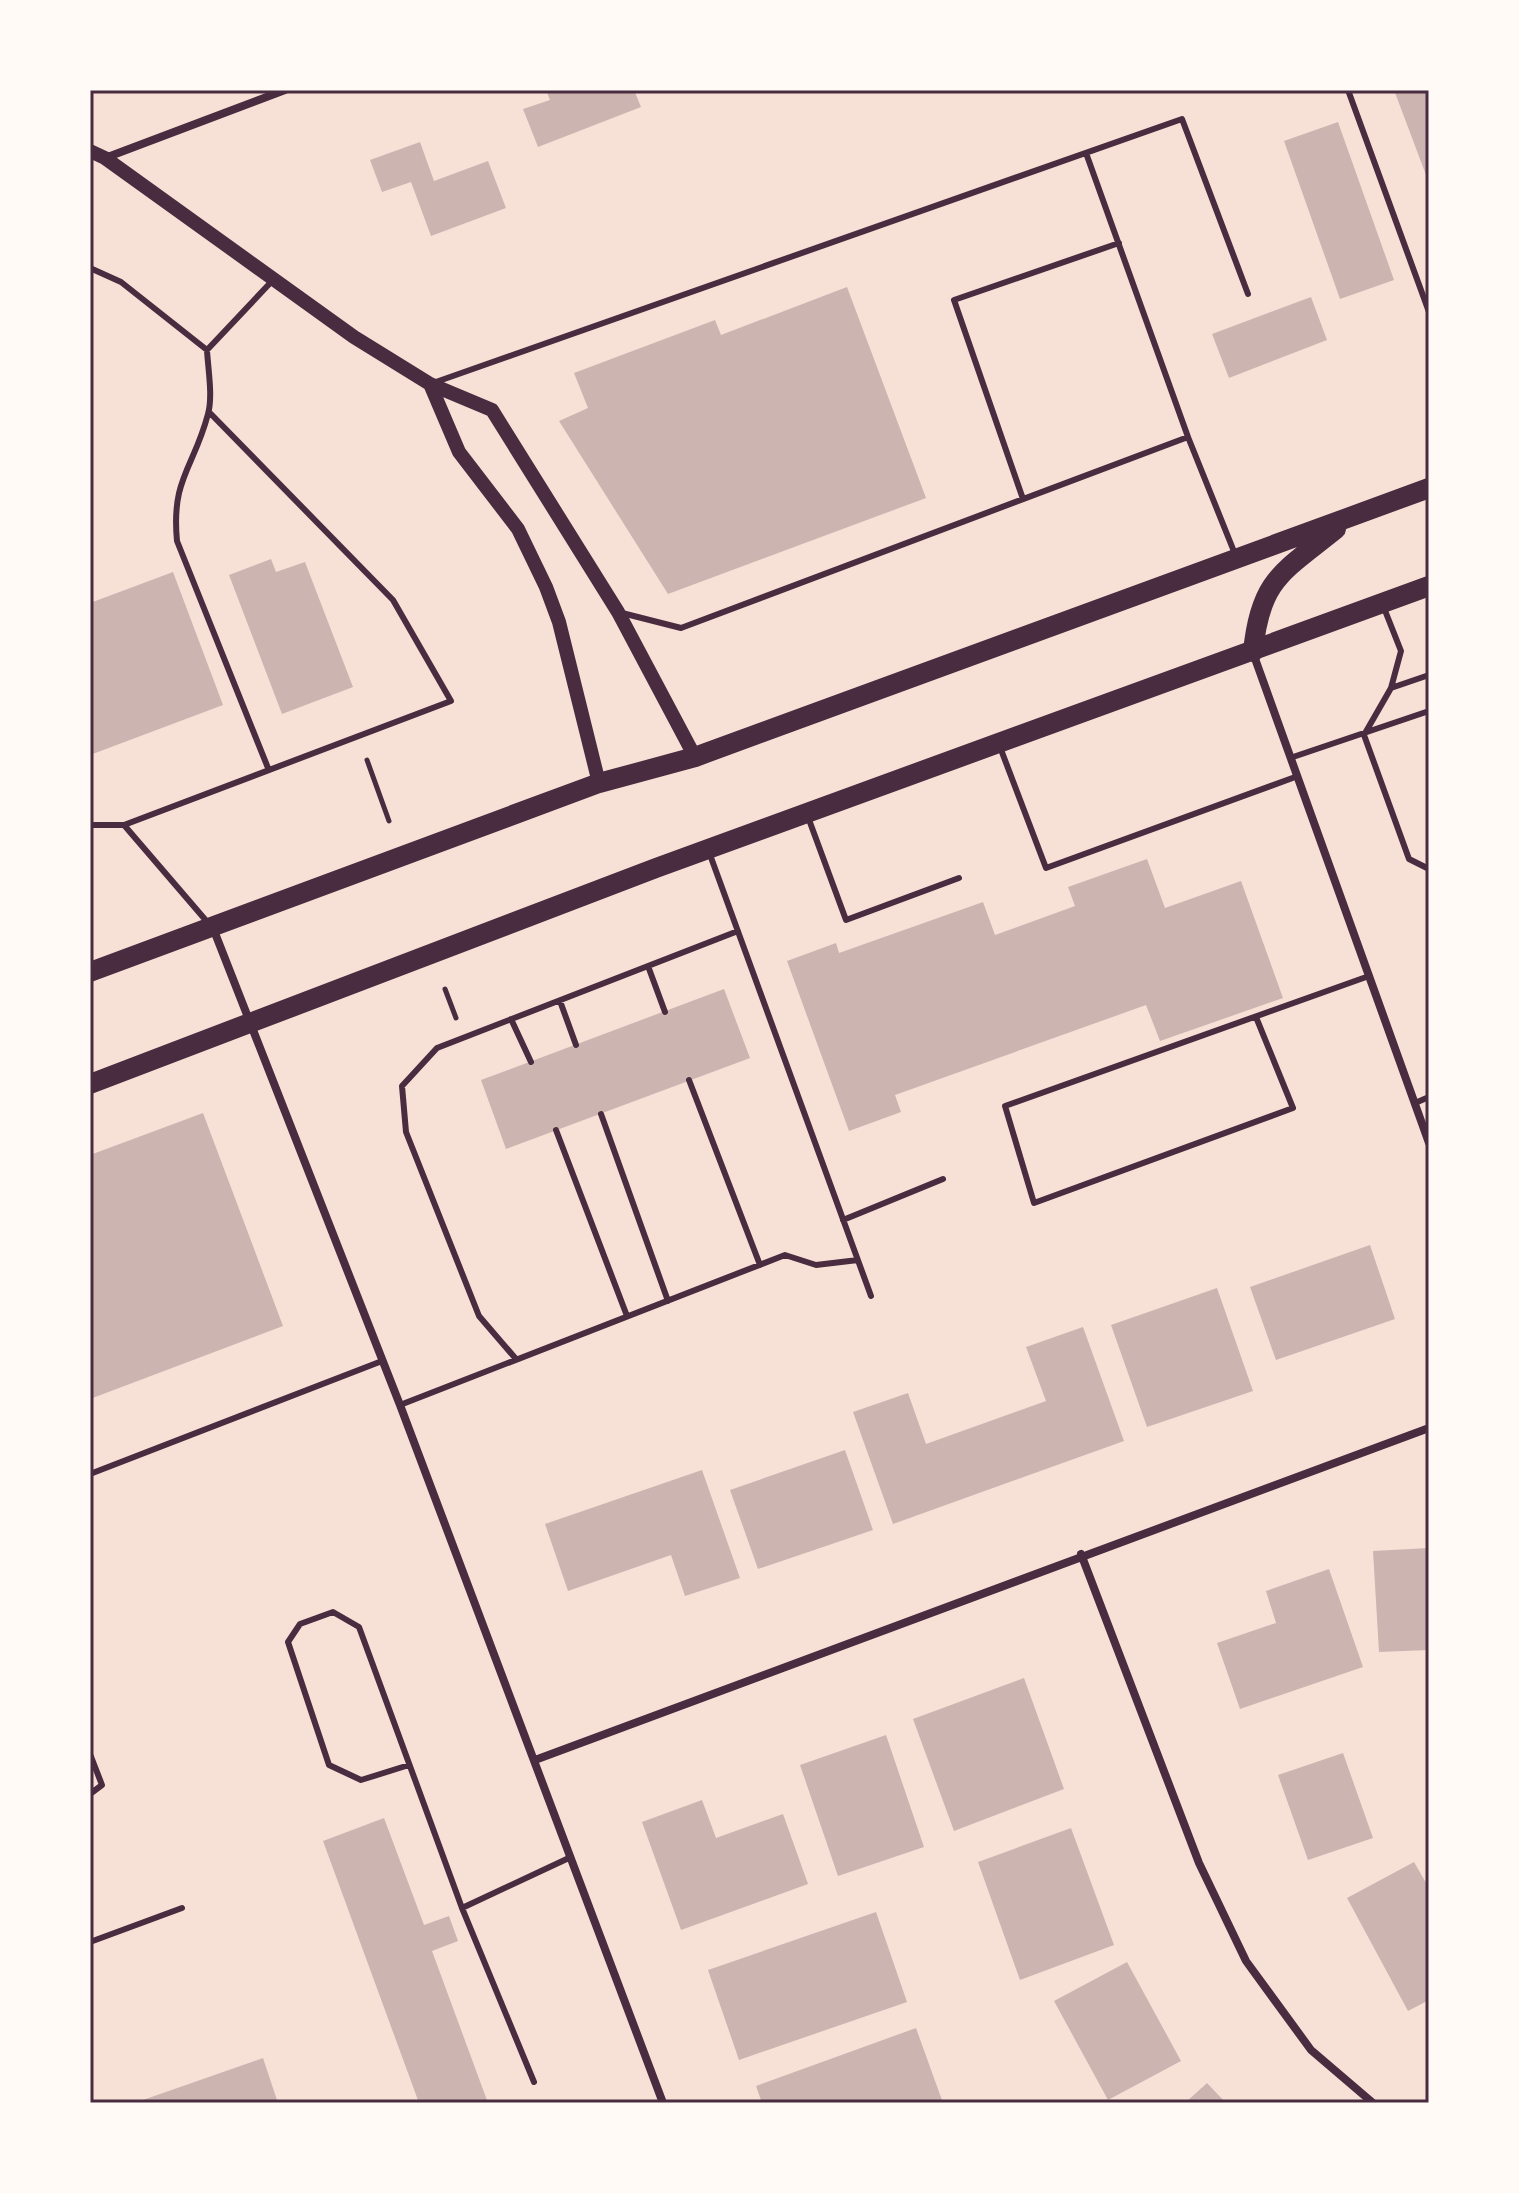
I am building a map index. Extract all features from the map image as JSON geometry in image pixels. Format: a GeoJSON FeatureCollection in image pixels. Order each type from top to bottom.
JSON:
{"type":"FeatureCollection","features":[{"type":"Feature","properties":{"kind":"main road"},"geometry":{"type":"LineString","coordinates":[[90,972],[599,783],[695,757],[1429,488]]}},
{"type":"Feature","properties":{"kind":"main road"},"geometry":{"type":"LineString","coordinates":[[1253,652],[1257,612],[1276,577],[1352,516]]}},
{"type":"Feature","properties":{"kind":"main road"},"geometry":{"type":"LineString","coordinates":[[90,1084],[708,849],[1429,586]]}},
{"type":"Feature","properties":{"kind":"street"},"geometry":{"type":"LineString","coordinates":[[105,158],[285,90]]}},
{"type":"Feature","properties":{"kind":"street"},"geometry":{"type":"LineString","coordinates":[[90,151],[105,158],[354,337],[430,384],[492,410],[618,612],[695,757]]}},
{"type":"Feature","properties":{"kind":"street"},"geometry":{"type":"LineString","coordinates":[[430,384],[459,452],[518,529],[546,587],[559,622],[599,783]]}},
{"type":"Feature","properties":{"kind":"street"},"geometry":{"type":"LineString","coordinates":[[1253,652],[1429,1143]]}},
{"type":"Feature","properties":{"kind":"street"},"geometry":{"type":"LineString","coordinates":[[213,928],[253,1023],[400,1405],[663,2103]]}},
{"type":"Feature","properties":{"kind":"street"},"geometry":{"type":"LineString","coordinates":[[535,1760],[1081,1554],[1429,1428]]}},
{"type":"Feature","properties":{"kind":"street"},"geometry":{"type":"LineString","coordinates":[[1081,1554],[1199,1863],[1246,1961],[1311,2050],[1373,2103]]}},
{"type":"Feature","properties":{"kind":"lane"},"geometry":{"type":"LineString","coordinates":[[1348,90],[1429,312]]}},
{"type":"Feature","properties":{"kind":"lane"},"geometry":{"type":"LineString","coordinates":[[430,384],[1182,119],[1248,294]]}},
{"type":"Feature","properties":{"kind":"lane"},"geometry":{"type":"LineString","coordinates":[[1086,153],[1188,437],[1238,559]]}},
{"type":"Feature","properties":{"kind":"lane"},"geometry":{"type":"LineString","coordinates":[[1023,499],[954,300],[1119,243]]}},
{"type":"Feature","properties":{"kind":"lane"},"geometry":{"type":"LineString","coordinates":[[90,268],[121,282],[207,350]]}},
{"type":"Feature","properties":{"kind":"lane"},"geometry":{"type":"LineString","coordinates":[[268,768],[177,541],[175,516],[179,483],[209,412],[207,350],[273,279]]}},
{"type":"Feature","properties":{"kind":"lane"},"geometry":{"type":"LineString","coordinates":[[90,825],[124,825],[451,701],[393,600],[209,412]]}},
{"type":"Feature","properties":{"kind":"lane"},"geometry":{"type":"LineString","coordinates":[[618,612],[681,628],[1188,437]]}},
{"type":"Feature","properties":{"kind":"lane"},"geometry":{"type":"LineString","coordinates":[[1382,604],[1401,651],[1391,688],[1364,735],[1409,859],[1429,869]]}},
{"type":"Feature","properties":{"kind":"lane"},"geometry":{"type":"LineString","coordinates":[[1391,688],[1427,676],[1429,686]]}},
{"type":"Feature","properties":{"kind":"lane"},"geometry":{"type":"LineString","coordinates":[[1293,757],[1429,711]]}},
{"type":"Feature","properties":{"kind":"lane"},"geometry":{"type":"LineString","coordinates":[[999,744],[1046,868],[1298,776]]}},
{"type":"Feature","properties":{"kind":"lane"},"geometry":{"type":"LineString","coordinates":[[807,814],[846,920],[959,878]]}},
{"type":"Feature","properties":{"kind":"lane"},"geometry":{"type":"LineString","coordinates":[[124,825],[213,928]]}},
{"type":"Feature","properties":{"kind":"lane"},"geometry":{"type":"LineString","coordinates":[[708,849],[871,1296]]}},
{"type":"Feature","properties":{"kind":"lane"},"geometry":{"type":"LineString","coordinates":[[516,1359],[479,1316],[406,1132],[402,1086],[437,1048],[738,931]]}},
{"type":"Feature","properties":{"kind":"lane"},"geometry":{"type":"LineString","coordinates":[[648,966],[665,1012]]}},
{"type":"Feature","properties":{"kind":"lane"},"geometry":{"type":"LineString","coordinates":[[1256,1017],[1293,1108],[1034,1203],[1005,1106],[1369,976]]}},
{"type":"Feature","properties":{"kind":"lane"},"geometry":{"type":"LineString","coordinates":[[560,1001],[576,1045]]}},
{"type":"Feature","properties":{"kind":"lane"},"geometry":{"type":"LineString","coordinates":[[511,1019],[531,1062]]}},
{"type":"Feature","properties":{"kind":"lane"},"geometry":{"type":"LineString","coordinates":[[689,1080],[760,1265]]}},
{"type":"Feature","properties":{"kind":"lane"},"geometry":{"type":"LineString","coordinates":[[1415,1103],[1429,1097]]}},
{"type":"Feature","properties":{"kind":"lane"},"geometry":{"type":"LineString","coordinates":[[601,1114],[668,1301]]}},
{"type":"Feature","properties":{"kind":"lane"},"geometry":{"type":"LineString","coordinates":[[556,1130],[627,1316]]}},
{"type":"Feature","properties":{"kind":"lane"},"geometry":{"type":"LineString","coordinates":[[843,1220],[943,1179]]}},
{"type":"Feature","properties":{"kind":"lane"},"geometry":{"type":"LineString","coordinates":[[400,1405],[785,1255],[816,1265],[858,1260]]}},
{"type":"Feature","properties":{"kind":"lane"},"geometry":{"type":"LineString","coordinates":[[90,1474],[382,1361]]}},
{"type":"Feature","properties":{"kind":"lane"},"geometry":{"type":"LineString","coordinates":[[409,1765],[361,1780],[329,1765],[288,1642],[300,1624],[333,1612],[359,1627],[462,1908],[534,2082]]}},
{"type":"Feature","properties":{"kind":"lane"},"geometry":{"type":"LineString","coordinates":[[90,1754],[102,1785],[90,1794]]}},
{"type":"Feature","properties":{"kind":"lane"},"geometry":{"type":"LineString","coordinates":[[462,1908],[571,1857]]}},
{"type":"Feature","properties":{"kind":"lane"},"geometry":{"type":"LineString","coordinates":[[90,1942],[182,1908]]}},
{"type":"Feature","properties":{"kind":"path"},"geometry":{"type":"LineString","coordinates":[[367,760],[389,821]]}},
{"type":"Feature","properties":{"kind":"path"},"geometry":{"type":"LineString","coordinates":[[445,989],[458,1023]]}},
{"type":"Feature","properties":{"kind":"building"},"geometry":{"type":"Polygon","coordinates":[[[546,90],[634,90],[641,107],[538,147],[523,109],[550,100],[546,90]]]}},
{"type":"Feature","properties":{"kind":"building"},"geometry":{"type":"Polygon","coordinates":[[[1394,90],[1429,90],[1429,183],[1394,90]]]}},
{"type":"Feature","properties":{"kind":"building"},"geometry":{"type":"Polygon","coordinates":[[[1338,122],[1394,280],[1340,299],[1284,141],[1338,122]]]}},
{"type":"Feature","properties":{"kind":"building"},"geometry":{"type":"Polygon","coordinates":[[[420,142],[434,181],[488,161],[506,208],[431,236],[411,182],[382,192],[370,160],[420,142]]]}},
{"type":"Feature","properties":{"kind":"building"},"geometry":{"type":"Polygon","coordinates":[[[847,287],[926,498],[668,594],[559,421],[588,408],[574,373],[715,320],[721,335],[847,287]]]}},
{"type":"Feature","properties":{"kind":"building"},"geometry":{"type":"Polygon","coordinates":[[[1311,297],[1327,340],[1229,378],[1212,334],[1311,297]]]}},
{"type":"Feature","properties":{"kind":"building"},"geometry":{"type":"Polygon","coordinates":[[[271,559],[276,572],[305,562],[353,687],[282,714],[229,575],[271,559]]]}},
{"type":"Feature","properties":{"kind":"building"},"geometry":{"type":"Polygon","coordinates":[[[173,572],[223,705],[90,755],[90,603],[173,572]]]}},
{"type":"Feature","properties":{"kind":"building"},"geometry":{"type":"Polygon","coordinates":[[[1147,859],[1165,908],[1241,881],[1283,998],[1160,1041],[1146,1005],[895,1095],[901,1112],[849,1131],[787,961],[836,943],[839,953],[983,902],[995,935],[1075,906],[1068,887],[1147,859]]]}},
{"type":"Feature","properties":{"kind":"building"},"geometry":{"type":"Polygon","coordinates":[[[724,989],[750,1058],[506,1149],[481,1080],[724,989]]]}},
{"type":"Feature","properties":{"kind":"building"},"geometry":{"type":"Polygon","coordinates":[[[203,1113],[283,1326],[90,1399],[90,1155],[203,1113]]]}},
{"type":"Feature","properties":{"kind":"building"},"geometry":{"type":"Polygon","coordinates":[[[1370,1245],[1395,1319],[1276,1360],[1250,1287],[1370,1245]]]}},
{"type":"Feature","properties":{"kind":"building"},"geometry":{"type":"Polygon","coordinates":[[[1217,1288],[1253,1391],[1147,1427],[1111,1325],[1217,1288]]]}},
{"type":"Feature","properties":{"kind":"building"},"geometry":{"type":"Polygon","coordinates":[[[1083,1327],[1124,1441],[893,1524],[853,1412],[908,1393],[926,1444],[1046,1401],[1026,1347],[1083,1327]]]}},
{"type":"Feature","properties":{"kind":"building"},"geometry":{"type":"Polygon","coordinates":[[[845,1450],[873,1530],[758,1569],[730,1490],[845,1450]]]}},
{"type":"Feature","properties":{"kind":"building"},"geometry":{"type":"Polygon","coordinates":[[[702,1470],[740,1578],[685,1596],[671,1555],[568,1591],[545,1524],[702,1470]]]}},
{"type":"Feature","properties":{"kind":"building"},"geometry":{"type":"Polygon","coordinates":[[[1429,1548],[1429,1650],[1379,1652],[1373,1551],[1429,1548]]]}},
{"type":"Feature","properties":{"kind":"building"},"geometry":{"type":"Polygon","coordinates":[[[1329,1569],[1363,1667],[1240,1709],[1217,1643],[1276,1623],[1266,1591],[1329,1569]]]}},
{"type":"Feature","properties":{"kind":"building"},"geometry":{"type":"Polygon","coordinates":[[[1024,1678],[1064,1789],[954,1831],[913,1719],[1024,1678]]]}},
{"type":"Feature","properties":{"kind":"building"},"geometry":{"type":"Polygon","coordinates":[[[886,1735],[924,1847],[838,1876],[800,1765],[886,1735]]]}},
{"type":"Feature","properties":{"kind":"building"},"geometry":{"type":"Polygon","coordinates":[[[1343,1753],[1373,1838],[1308,1860],[1278,1775],[1343,1753]]]}},
{"type":"Feature","properties":{"kind":"building"},"geometry":{"type":"Polygon","coordinates":[[[702,1800],[716,1838],[783,1814],[808,1884],[681,1930],[642,1822],[702,1800]]]}},
{"type":"Feature","properties":{"kind":"building"},"geometry":{"type":"Polygon","coordinates":[[[384,1818],[424,1925],[449,1916],[458,1941],[432,1951],[488,2103],[419,2103],[323,1841],[384,1818]]]}},
{"type":"Feature","properties":{"kind":"building"},"geometry":{"type":"Polygon","coordinates":[[[1071,1828],[1114,1945],[1020,1980],[978,1862],[1071,1828]]]}},
{"type":"Feature","properties":{"kind":"building"},"geometry":{"type":"Polygon","coordinates":[[[1414,1862],[1429,1888],[1429,2000],[1408,2011],[1347,1898],[1414,1862]]]}},
{"type":"Feature","properties":{"kind":"building"},"geometry":{"type":"Polygon","coordinates":[[[876,1912],[907,2002],[739,2060],[708,1970],[876,1912]]]}},
{"type":"Feature","properties":{"kind":"building"},"geometry":{"type":"Polygon","coordinates":[[[1127,1962],[1181,2061],[1108,2100],[1054,2001],[1127,1962]]]}},
{"type":"Feature","properties":{"kind":"building"},"geometry":{"type":"Polygon","coordinates":[[[916,2028],[943,2103],[762,2103],[756,2086],[916,2028]]]}},
{"type":"Feature","properties":{"kind":"building"},"geometry":{"type":"Polygon","coordinates":[[[263,2058],[278,2103],[144,2103],[143,2100],[263,2058]]]}},
{"type":"Feature","properties":{"kind":"building"},"geometry":{"type":"Polygon","coordinates":[[[1207,2083],[1226,2103],[1185,2103],[1207,2083]]]}}]}
